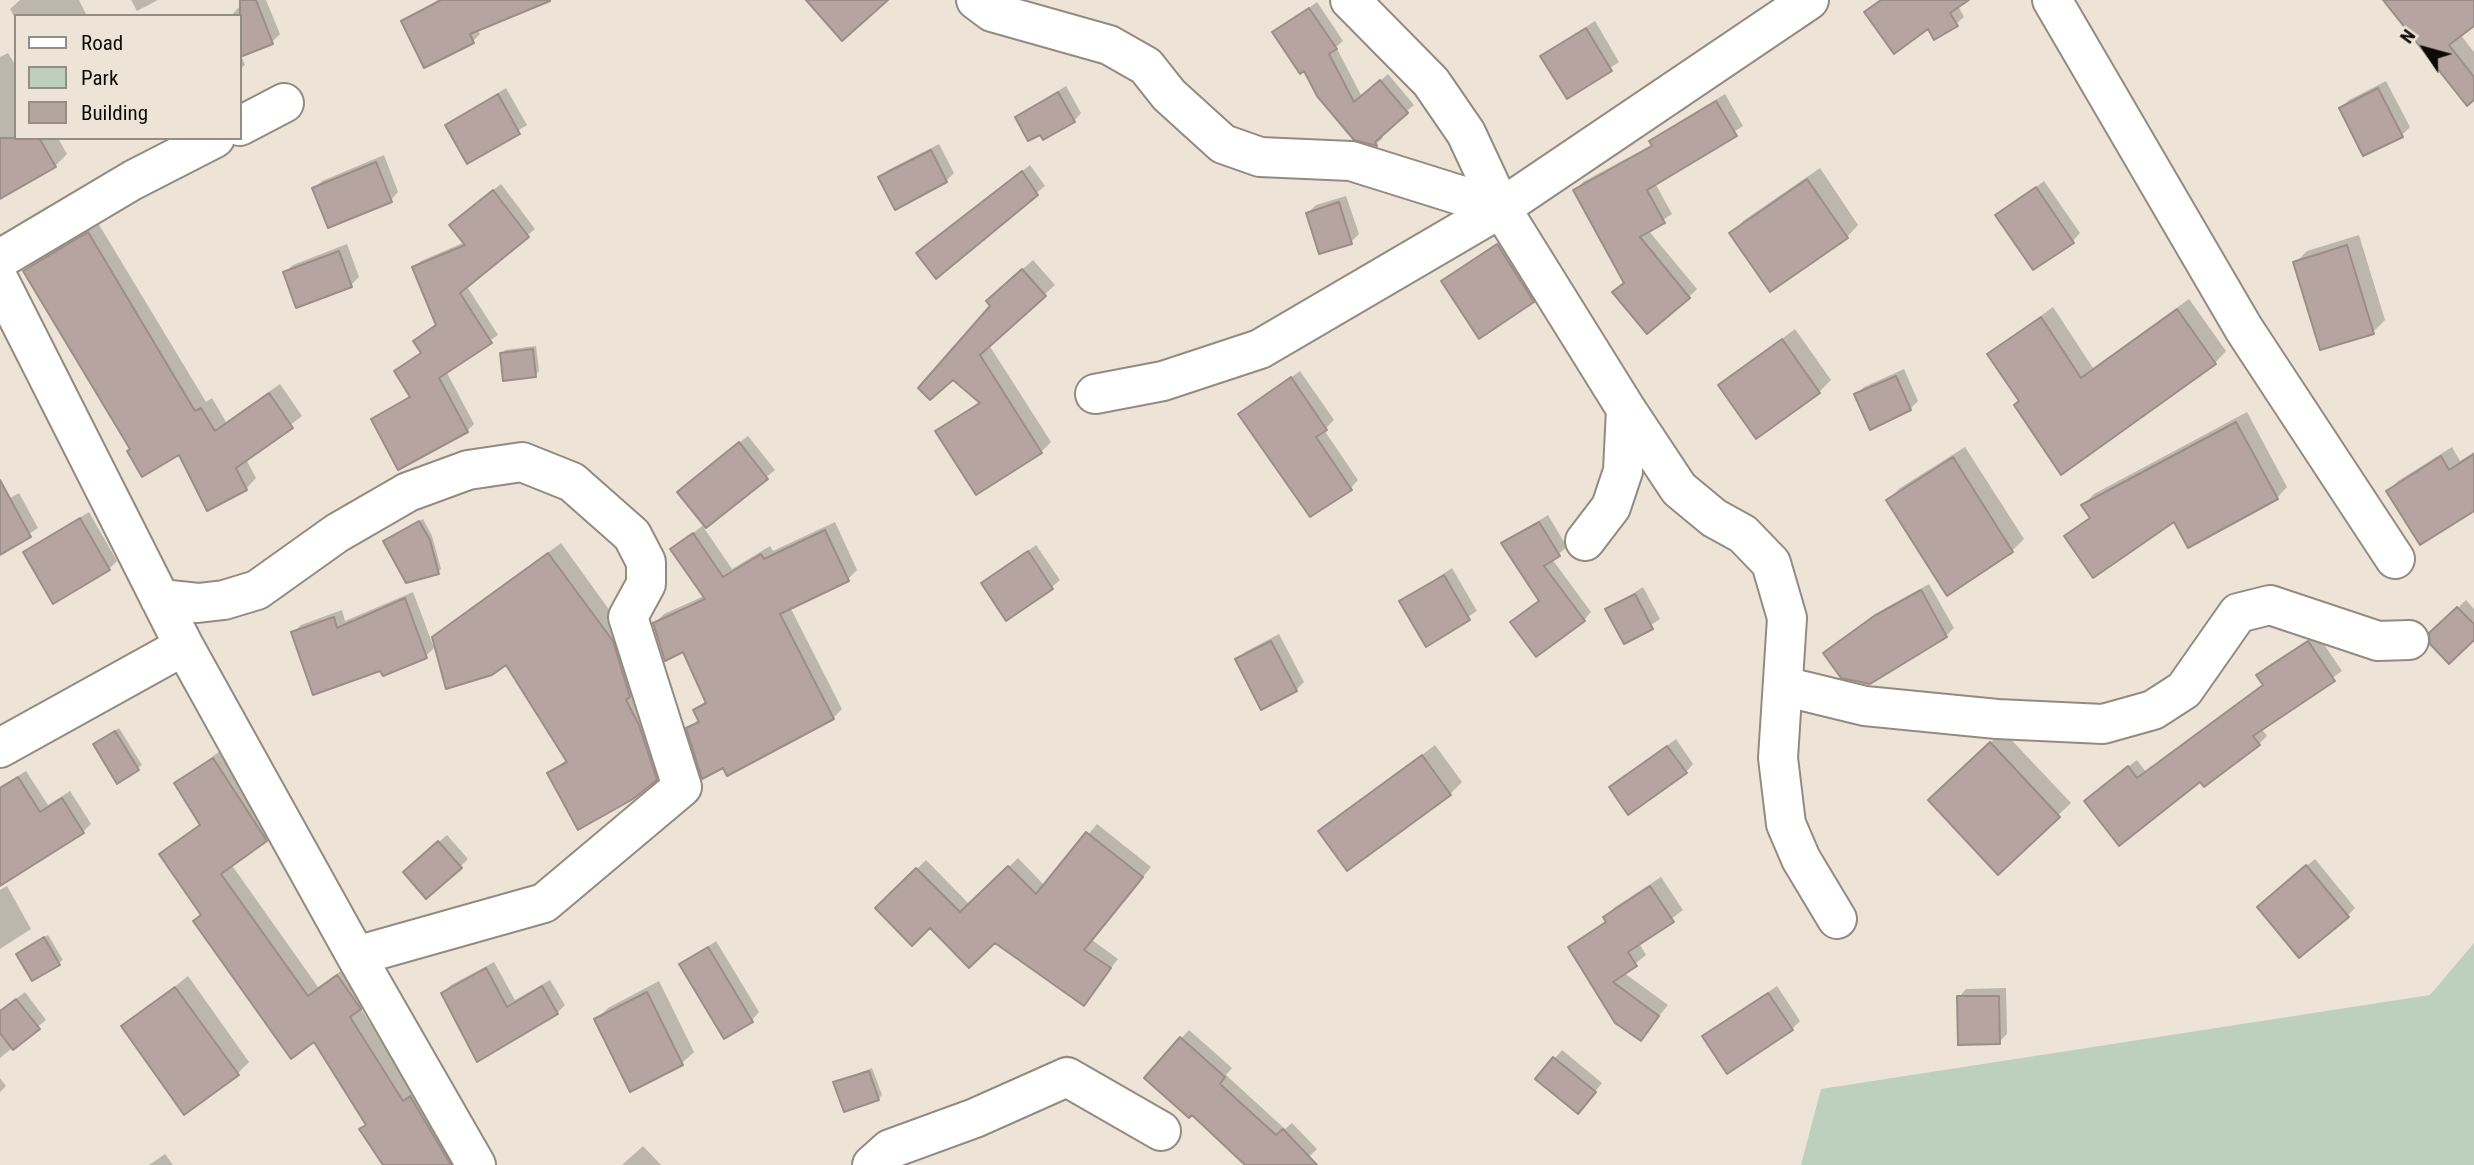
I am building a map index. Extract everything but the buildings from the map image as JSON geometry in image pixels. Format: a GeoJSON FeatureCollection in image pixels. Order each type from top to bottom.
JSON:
{"type":"FeatureCollection","features":[{"type":"Feature","properties":{"kind":"street"},"geometry":{"type":"LineString","coordinates":[[976,0],[992,12],[1109,45],[1146,66],[1169,95],[1223,144],[1260,157],[1351,160],[1501,208]]}},
{"type":"Feature","properties":{"kind":"street"},"geometry":{"type":"LineString","coordinates":[[1350,0],[1430,82],[1466,133],[1501,208],[1679,489],[1714,518],[1743,534],[1770,562],[1787,618],[1778,758],[1786,824],[1801,859],[1837,919]]}},
{"type":"Feature","properties":{"kind":"street"},"geometry":{"type":"LineString","coordinates":[[1096,394],[1163,381],[1260,349],[1501,208],[1809,0]]}},
{"type":"Feature","properties":{"kind":"street"},"geometry":{"type":"LineString","coordinates":[[2052,0],[2244,329],[2395,559]]}},
{"type":"Feature","properties":{"kind":"street"},"geometry":{"type":"LineString","coordinates":[[242,125],[285,103]]}},
{"type":"Feature","properties":{"kind":"street"},"geometry":{"type":"LineString","coordinates":[[0,259],[133,180],[211,140]]}},
{"type":"Feature","properties":{"kind":"street"},"geometry":{"type":"LineString","coordinates":[[0,282],[184,646],[356,956],[477,1165]]}},
{"type":"Feature","properties":{"kind":"street"},"geometry":{"type":"LineString","coordinates":[[1585,541],[1611,507],[1623,471],[1626,409]]}},
{"type":"Feature","properties":{"kind":"street"},"geometry":{"type":"LineString","coordinates":[[160,599],[198,603],[224,600],[257,590],[337,533],[408,492],[468,470],[522,462],[572,482],[632,535],[646,562],[646,584],[628,617],[682,788],[544,903],[356,956]]}},
{"type":"Feature","properties":{"kind":"street"},"geometry":{"type":"LineString","coordinates":[[1783,686],[1865,706],[1997,719],[2103,724],[2153,710],[2184,690],[2238,613],[2270,605],[2378,641],[2409,640]]}},
{"type":"Feature","properties":{"kind":"street"},"geometry":{"type":"LineString","coordinates":[[0,748],[184,646]]}},
{"type":"Feature","properties":{"kind":"street"},"geometry":{"type":"LineString","coordinates":[[872,1165],[890,1149],[975,1118],[1068,1077],[1161,1131]]}},
{"type":"Feature","properties":{"kind":"green space"},"geometry":{"type":"Polygon","coordinates":[[[2474,943],[2474,1165],[1801,1165],[1821,1089],[2430,995],[2474,943]]]}}]}
